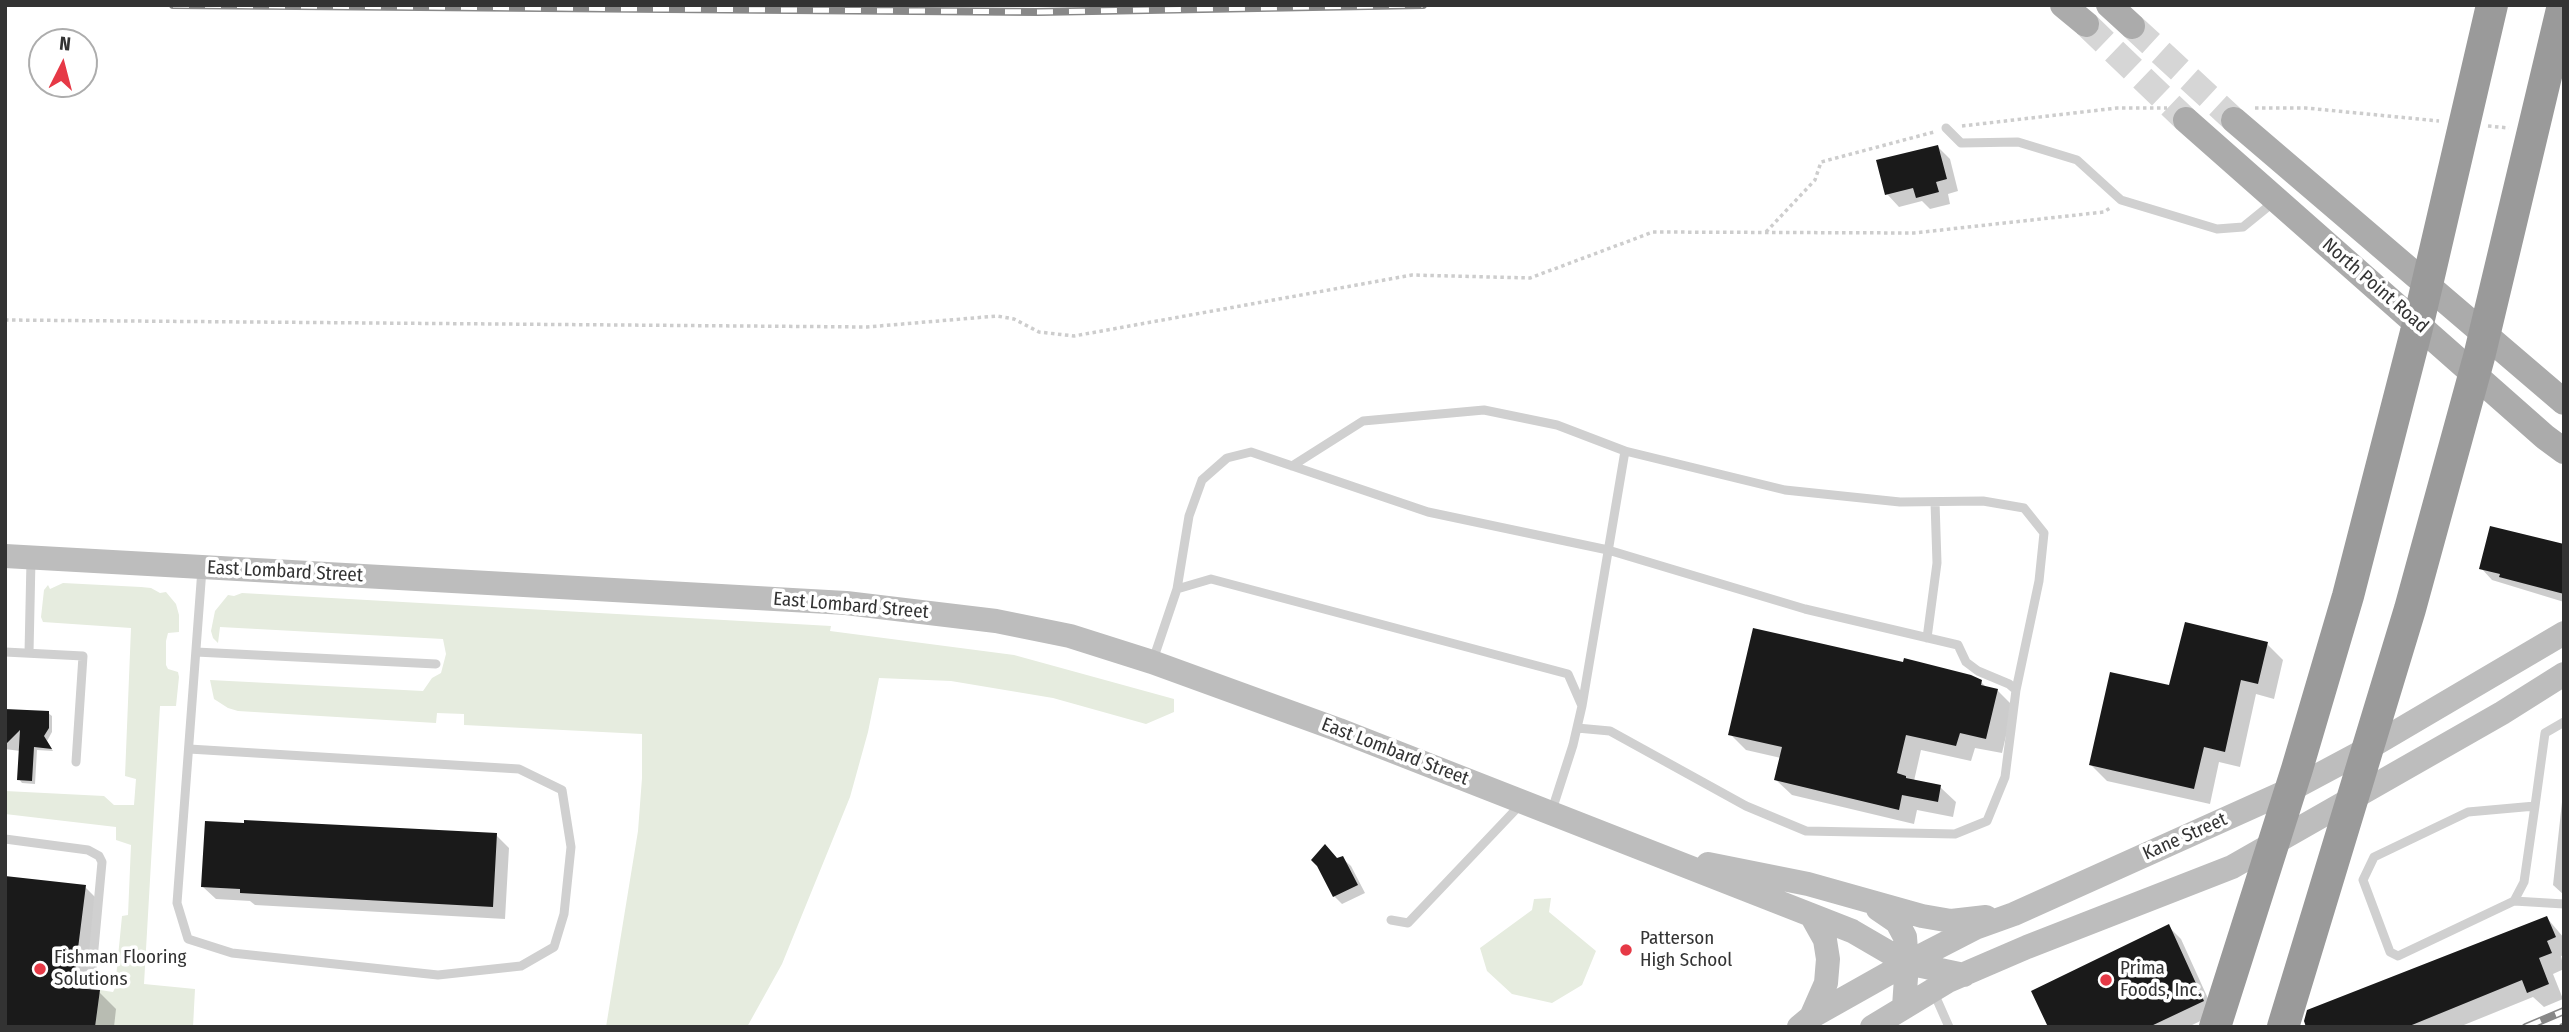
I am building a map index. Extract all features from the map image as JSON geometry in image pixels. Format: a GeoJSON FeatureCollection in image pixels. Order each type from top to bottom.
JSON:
{"type":"FeatureCollection","features":[{"type":"Feature","properties":{"kind":"highway"},"geometry":{"type":"LineString","coordinates":[[2519,189],[2555,5]]}},
{"type":"Feature","properties":{"kind":"highway"},"geometry":{"type":"LineString","coordinates":[[2283,1027],[2410,609],[2479,357],[2563,5]]}},
{"type":"Feature","properties":{"kind":"highway"},"geometry":{"type":"LineString","coordinates":[[2215,1027],[2297,769],[2348,596],[2416,332],[2489,14]]}},
{"type":"Feature","properties":{"kind":"main road"},"geometry":{"type":"LineString","coordinates":[[2063,5],[2086,24]]}},
{"type":"Feature","properties":{"kind":"main road"},"geometry":{"type":"LineString","coordinates":[[2109,5],[2132,26]]}},
{"type":"Feature","properties":{"kind":"main road","name":"North Point Road"},"geometry":{"type":"LineString","coordinates":[[2179,114],[2564,451]]}},
{"type":"Feature","properties":{"kind":"main road","name":"North Point Road"},"geometry":{"type":"LineString","coordinates":[[2243,114],[2505,353],[2564,401]]}},
{"type":"Feature","properties":{"kind":"main road"},"geometry":{"type":"LineString","coordinates":[[2482,380],[2505,353]]}},
{"type":"Feature","properties":{"kind":"main road","name":"East Lombard Street"},"geometry":{"type":"LineString","coordinates":[[5,556],[846,603],[996,621],[1070,636],[1152,662],[1339,730],[1852,931],[1907,962],[1964,975]]}},
{"type":"Feature","properties":{"kind":"main road","name":"Kane Street"},"geometry":{"type":"LineString","coordinates":[[1805,1022],[1907,962],[1975,928],[2014,914],[2294,788],[2564,633]]}},
{"type":"Feature","properties":{"kind":"main road"},"geometry":{"type":"LineString","coordinates":[[1872,1027],[1933,990],[2027,947],[2232,867],[2502,713],[2564,674]]}},
{"type":"Feature","properties":{"kind":"main road","name":"East Lombard Street"},"geometry":{"type":"LineString","coordinates":[[1655,855],[1808,884],[1859,900]]}},
{"type":"Feature","properties":{"kind":"main road"},"geometry":{"type":"LineString","coordinates":[[1859,900],[1951,921],[2014,914]]}},
{"type":"Feature","properties":{"kind":"main road"},"geometry":{"type":"LineString","coordinates":[[1859,900],[1880,909],[1897,922],[1905,937],[1907,962],[1904,1007]]}},
{"type":"Feature","properties":{"kind":"main road"},"geometry":{"type":"LineString","coordinates":[[1805,1022],[1826,983],[1828,959],[1825,940],[1811,915]]}},
{"type":"Feature","properties":{"kind":"lane"},"geometry":{"type":"LineString","coordinates":[[1946,128],[1961,143],[2018,142],[2077,160],[2121,200],[2217,229],[2242,227],[2276,200]]}},
{"type":"Feature","properties":{"kind":"lane"},"geometry":{"type":"LineString","coordinates":[[1292,466],[1363,421],[1483,410],[1557,425],[1625,451],[1785,490],[1900,502],[1983,502],[2024,508],[2044,533],[2039,581],[2017,690],[2005,777],[1987,821],[1955,834],[1806,831],[1746,806],[1610,731],[1577,728]]}},
{"type":"Feature","properties":{"kind":"lane"},"geometry":{"type":"LineString","coordinates":[[1551,814],[1573,745],[1582,706],[1625,451]]}},
{"type":"Feature","properties":{"kind":"lane"},"geometry":{"type":"LineString","coordinates":[[1152,662],[1177,589],[1189,516],[1202,480],[1227,458],[1251,452],[1428,512],[1608,550],[1805,609],[1958,645],[1966,662],[1978,671],[2017,690]]}},
{"type":"Feature","properties":{"kind":"lane"},"geometry":{"type":"LineString","coordinates":[[1927,638],[1937,563],[1935,502]]}},
{"type":"Feature","properties":{"kind":"lane"},"geometry":{"type":"LineString","coordinates":[[29,653],[31,558]]}},
{"type":"Feature","properties":{"kind":"lane"},"geometry":{"type":"LineString","coordinates":[[189,750],[519,769],[562,790],[571,847],[564,914],[554,947],[521,966],[438,975],[232,953],[188,939],[177,903],[202,567]]}},
{"type":"Feature","properties":{"kind":"lane"},"geometry":{"type":"LineString","coordinates":[[1177,589],[1211,579],[1568,674],[1582,706]]}},
{"type":"Feature","properties":{"kind":"lane"},"geometry":{"type":"LineString","coordinates":[[5,652],[83,656],[76,762]]}},
{"type":"Feature","properties":{"kind":"lane"},"geometry":{"type":"LineString","coordinates":[[196,652],[436,664]]}},
{"type":"Feature","properties":{"kind":"lane"},"geometry":{"type":"LineString","coordinates":[[2514,901],[2524,882],[2545,733],[2564,722]]}},
{"type":"Feature","properties":{"kind":"lane"},"geometry":{"type":"LineString","coordinates":[[1391,920],[1408,923],[1523,803]]}},
{"type":"Feature","properties":{"kind":"lane"},"geometry":{"type":"LineString","coordinates":[[2535,806],[2468,812],[2374,857],[2363,880],[2390,952],[2398,956],[2514,901],[2564,904]]}},
{"type":"Feature","properties":{"kind":"lane"},"geometry":{"type":"LineString","coordinates":[[5,839],[88,850],[99,856],[102,862],[92,970]]}},
{"type":"Feature","properties":{"kind":"lane"},"geometry":{"type":"LineString","coordinates":[[1933,990],[1949,1027]]}},
{"type":"Feature","properties":{"kind":"path"},"geometry":{"type":"LineString","coordinates":[[1766,232],[1815,180],[1821,162],[1946,128],[2117,108],[2179,114]]}},
{"type":"Feature","properties":{"kind":"path"},"geometry":{"type":"LineString","coordinates":[[2243,114],[2306,108],[2442,121]]}},
{"type":"Feature","properties":{"kind":"path"},"geometry":{"type":"LineString","coordinates":[[2482,125],[2510,128]]}},
{"type":"Feature","properties":{"kind":"path"},"geometry":{"type":"LineString","coordinates":[[5,320],[867,327],[998,316],[1014,319],[1039,332],[1074,336],[1412,275],[1530,278],[1653,232],[1914,233],[2104,212],[2121,200]]}},
{"type":"Feature","properties":{"kind":"shaded area"},"geometry":{"type":"Polygon","coordinates":[[[63,583],[151,588],[160,593],[166,592],[176,604],[179,632],[168,633],[166,665],[168,669],[178,672],[179,677],[176,706],[160,706],[144,984],[195,989],[193,1027],[95,1027],[100,990],[113,992],[115,988],[122,916],[128,915],[131,845],[116,840],[116,827],[5,814],[5,791],[104,796],[114,805],[134,805],[136,779],[125,776],[131,628],[43,622],[41,617],[44,590],[48,585],[50,589],[63,583]]]}},
{"type":"Feature","properties":{"kind":"shaded area"},"geometry":{"type":"Polygon","coordinates":[[[242,593],[831,626],[830,631],[1014,655],[1174,699],[1174,712],[1146,724],[1053,698],[951,681],[879,678],[850,797],[782,964],[747,1027],[606,1027],[638,831],[642,734],[464,725],[464,714],[437,713],[436,723],[238,711],[228,708],[214,699],[210,680],[423,691],[432,678],[441,673],[446,654],[443,639],[220,627],[218,643],[211,631],[215,611],[228,595],[242,593]]]}},
{"type":"Feature","properties":{"kind":"shaded area"},"geometry":{"type":"Polygon","coordinates":[[[1551,898],[1549,912],[1596,951],[1582,985],[1552,1003],[1512,994],[1487,971],[1480,948],[1532,910],[1534,899],[1551,898]]]}},
{"type":"Feature","properties":{"kind":"building"},"geometry":{"type":"Polygon","coordinates":[[[1938,145],[1947,179],[1936,182],[1939,192],[1916,198],[1913,188],[1885,195],[1876,160],[1938,145]]]}},
{"type":"Feature","properties":{"kind":"building"},"geometry":{"type":"Polygon","coordinates":[[[2490,526],[2564,544],[2564,594],[2479,569],[2490,526]]]}},
{"type":"Feature","properties":{"kind":"building"},"geometry":{"type":"Polygon","coordinates":[[[2185,622],[2268,642],[2258,684],[2241,680],[2225,752],[2204,747],[2194,789],[2089,765],[2110,672],[2169,685],[2185,622]]]}},
{"type":"Feature","properties":{"kind":"building"},"geometry":{"type":"Polygon","coordinates":[[[1753,628],[1903,662],[1904,658],[1982,680],[1981,685],[1998,689],[1986,739],[1960,733],[1956,746],[1906,735],[1897,773],[1906,778],[1941,785],[1938,802],[1902,795],[1899,810],[1774,780],[1782,747],[1728,735],[1753,628]]]}},
{"type":"Feature","properties":{"kind":"building"},"geometry":{"type":"Polygon","coordinates":[[[5,709],[49,711],[49,728],[44,736],[52,749],[34,747],[32,781],[17,780],[20,730],[5,745],[5,709]]]}},
{"type":"Feature","properties":{"kind":"building"},"geometry":{"type":"Polygon","coordinates":[[[244,820],[497,833],[493,907],[240,893],[240,889],[201,887],[205,821],[244,823],[244,820]]]}},
{"type":"Feature","properties":{"kind":"building"},"geometry":{"type":"Polygon","coordinates":[[[1325,844],[1337,858],[1343,856],[1358,885],[1333,897],[1311,860],[1325,844]]]}},
{"type":"Feature","properties":{"kind":"building","name":"Fishman Flooring Solutions"},"geometry":{"type":"Polygon","coordinates":[[[5,876],[86,885],[73,988],[100,990],[95,1027],[5,1027],[5,876]]]}},
{"type":"Feature","properties":{"kind":"building"},"geometry":{"type":"Polygon","coordinates":[[[2547,916],[2556,937],[2547,941],[2552,953],[2539,958],[2549,984],[2527,993],[2522,980],[2407,1027],[2306,1027],[2304,1021],[2307,1010],[2547,916]]]}},
{"type":"Feature","properties":{"kind":"building","name":"Prima Foods, Inc."},"geometry":{"type":"Polygon","coordinates":[[[2169,924],[2204,1001],[2149,1027],[2048,1027],[2031,991],[2169,924]]]}},
{"type":"Feature","properties":{"kind":"tunnel"},"geometry":{"type":"LineString","coordinates":[[2086,24],[2186,120]]}},
{"type":"Feature","properties":{"kind":"tunnel"},"geometry":{"type":"LineString","coordinates":[[2132,26],[2234,120]]}},
{"type":"Feature","properties":{"kind":"railway"},"geometry":{"type":"LineString","coordinates":[[173,5],[1037,12],[1423,5]]}},
{"type":"Feature","properties":{"kind":"railway"},"geometry":{"type":"LineString","coordinates":[[2526,1027],[2564,1011]]}},
{"type":"Feature","properties":{"kind":"place","name":"Patterson High School"},"geometry":{"type":"Point","coordinates":[1626,950]}},
{"type":"Feature","properties":{"kind":"place","name":"Fishman Flooring Solutions"},"geometry":{"type":"Point","coordinates":[40,969]}},
{"type":"Feature","properties":{"kind":"place","name":"Prima Foods, Inc."},"geometry":{"type":"Point","coordinates":[2106,980]}}]}
